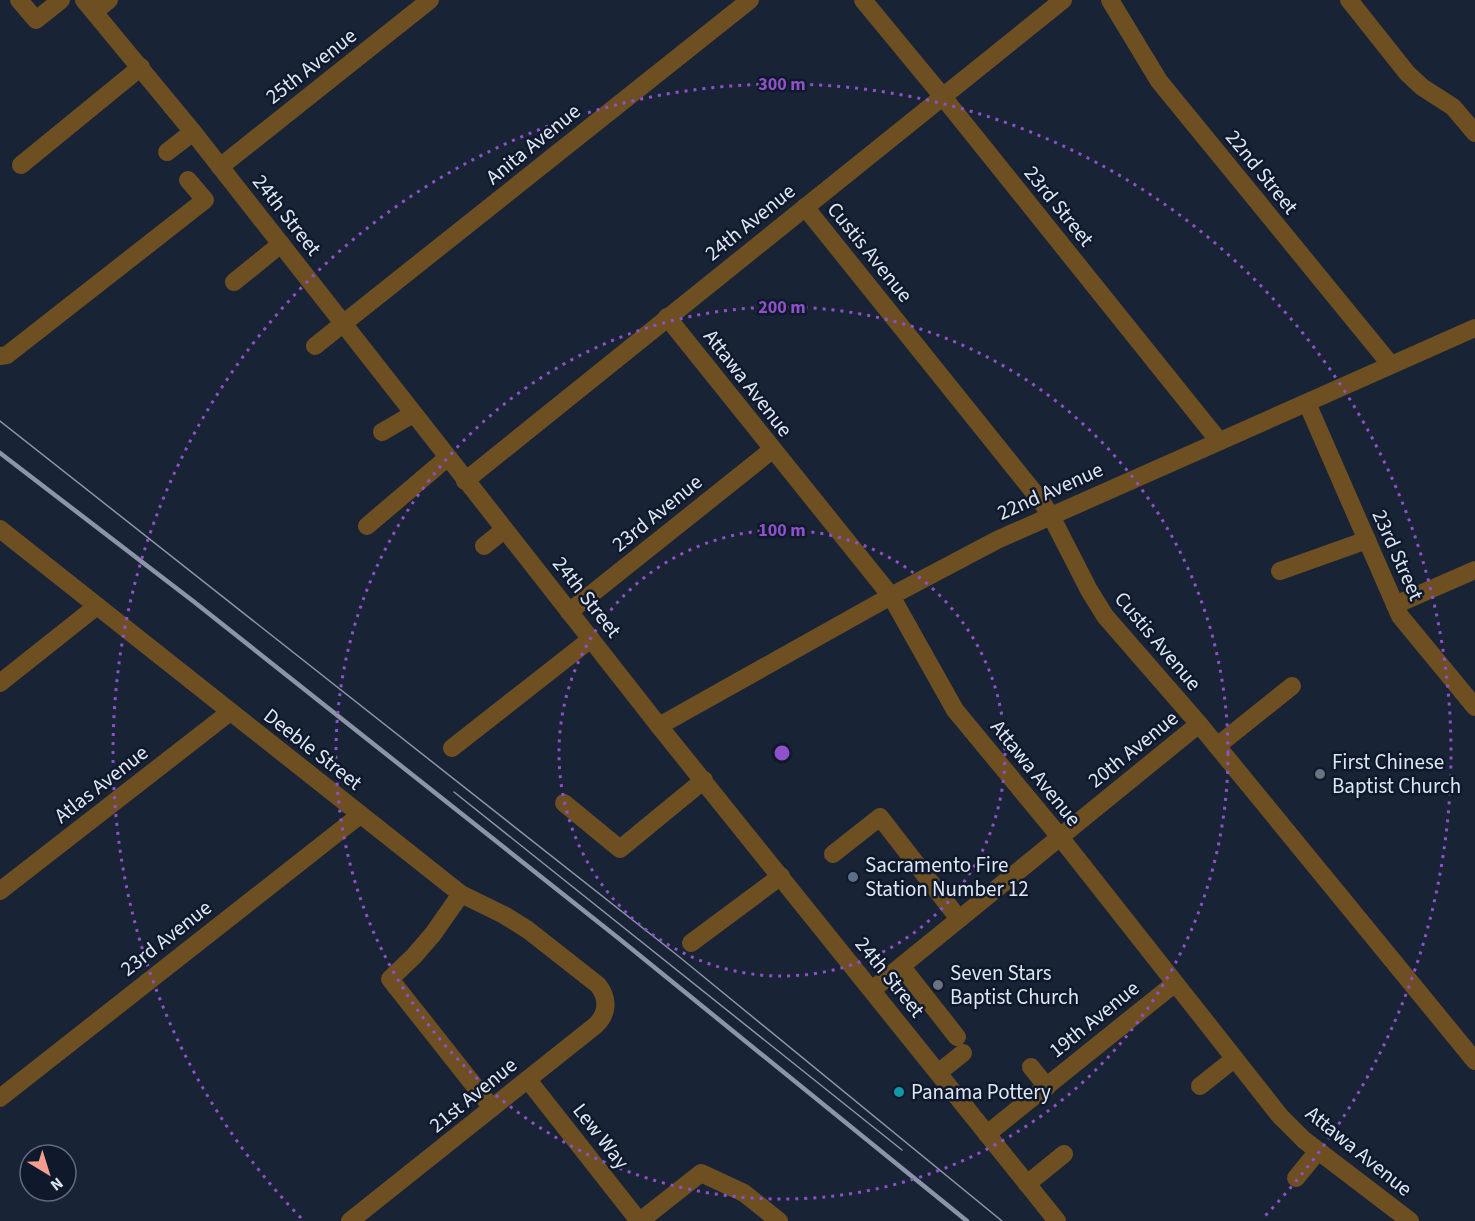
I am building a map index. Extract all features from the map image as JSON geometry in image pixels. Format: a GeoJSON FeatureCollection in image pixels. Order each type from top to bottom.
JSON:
{"type":"FeatureCollection","features":[{"type":"Feature","properties":{"kind":"street"},"geometry":{"type":"LineString","coordinates":[[19,0],[36,20],[61,0]]}},
{"type":"Feature","properties":{"kind":"street"},"geometry":{"type":"LineString","coordinates":[[88,6],[109,0]]}},
{"type":"Feature","properties":{"kind":"street","name":"25th Avenue"},"geometry":{"type":"LineString","coordinates":[[220,167],[430,0]]}},
{"type":"Feature","properties":{"kind":"street","name":"Anita Avenue"},"geometry":{"type":"LineString","coordinates":[[315,346],[750,0]]}},
{"type":"Feature","properties":{"kind":"street","name":"23rd Street"},"geometry":{"type":"LineString","coordinates":[[863,0],[1219,441]]}},
{"type":"Feature","properties":{"kind":"street","name":"24th Avenue"},"geometry":{"type":"LineString","coordinates":[[465,481],[1063,0]]}},
{"type":"Feature","properties":{"kind":"street","name":"22nd Street"},"geometry":{"type":"LineString","coordinates":[[1110,0],[1160,81],[1390,365]]}},
{"type":"Feature","properties":{"kind":"street"},"geometry":{"type":"LineString","coordinates":[[1360,3],[1407,73],[1422,87],[1453,107],[1472,125]]}},
{"type":"Feature","properties":{"kind":"street","name":"24th Street"},"geometry":{"type":"LineString","coordinates":[[88,6],[193,132],[659,726],[1057,1221]]}},
{"type":"Feature","properties":{"kind":"street"},"geometry":{"type":"LineString","coordinates":[[21,165],[141,67]]}},
{"type":"Feature","properties":{"kind":"street"},"geometry":{"type":"LineString","coordinates":[[167,153],[193,132]]}},
{"type":"Feature","properties":{"kind":"street"},"geometry":{"type":"LineString","coordinates":[[2,353],[205,200],[188,180]]}},
{"type":"Feature","properties":{"kind":"street","name":"Custis Avenue"},"geometry":{"type":"LineString","coordinates":[[805,207],[1051,516],[1105,616],[1199,724],[1475,1061]]}},
{"type":"Feature","properties":{"kind":"street"},"geometry":{"type":"LineString","coordinates":[[234,282],[282,244]]}},
{"type":"Feature","properties":{"kind":"street","name":"Attawa Avenue"},"geometry":{"type":"LineString","coordinates":[[668,317],[772,450],[891,596],[955,710],[1060,837],[1280,1116],[1318,1151],[1410,1221]]}},
{"type":"Feature","properties":{"kind":"street","name":"22nd Avenue"},"geometry":{"type":"LineString","coordinates":[[659,726],[891,596],[997,540],[1475,328]]}},
{"type":"Feature","properties":{"kind":"street","name":"23rd Street"},"geometry":{"type":"LineString","coordinates":[[1307,403],[1400,616],[1475,707]]}},
{"type":"Feature","properties":{"kind":"street"},"geometry":{"type":"LineString","coordinates":[[382,432],[413,414]]}},
{"type":"Feature","properties":{"kind":"street","name":"23rd Avenue"},"geometry":{"type":"LineString","coordinates":[[569,612],[772,450]]}},
{"type":"Feature","properties":{"kind":"street"},"geometry":{"type":"LineString","coordinates":[[367,526],[447,458]]}},
{"type":"Feature","properties":{"kind":"street","name":"Deeble Street"},"geometry":{"type":"LineString","coordinates":[[0,529],[461,894],[504,915],[528,930],[598,985],[604,994]]}},
{"type":"Feature","properties":{"kind":"street"},"geometry":{"type":"LineString","coordinates":[[483,546],[504,530]]}},
{"type":"Feature","properties":{"kind":"street"},"geometry":{"type":"LineString","coordinates":[[1280,571],[1366,540]]}},
{"type":"Feature","properties":{"kind":"street"},"geometry":{"type":"LineString","coordinates":[[1395,605],[1475,570]]}},
{"type":"Feature","properties":{"kind":"street"},"geometry":{"type":"LineString","coordinates":[[0,683],[98,606]]}},
{"type":"Feature","properties":{"kind":"street"},"geometry":{"type":"LineString","coordinates":[[452,748],[591,639]]}},
{"type":"Feature","properties":{"kind":"street"},"geometry":{"type":"LineString","coordinates":[[1217,746],[1292,686]]}},
{"type":"Feature","properties":{"kind":"street","name":"Atlas Avenue"},"geometry":{"type":"LineString","coordinates":[[0,891],[230,712]]}},
{"type":"Feature","properties":{"kind":"street","name":"20th Avenue"},"geometry":{"type":"LineString","coordinates":[[872,990],[1199,724]]}},
{"type":"Feature","properties":{"kind":"street"},"geometry":{"type":"LineString","coordinates":[[564,803],[620,849],[704,780]]}},
{"type":"Feature","properties":{"kind":"street","name":"23rd Avenue"},"geometry":{"type":"LineString","coordinates":[[0,1098],[360,814]]}},
{"type":"Feature","properties":{"kind":"street"},"geometry":{"type":"LineString","coordinates":[[833,854],[880,817],[959,919]]}},
{"type":"Feature","properties":{"kind":"street"},"geometry":{"type":"LineString","coordinates":[[691,943],[780,876]]}},
{"type":"Feature","properties":{"kind":"street"},"geometry":{"type":"LineString","coordinates":[[461,894],[433,934],[390,979],[492,1108]]}},
{"type":"Feature","properties":{"kind":"street"},"geometry":{"type":"LineString","coordinates":[[902,967],[960,1045],[938,1073]]}},
{"type":"Feature","properties":{"kind":"street","name":"19th Avenue"},"geometry":{"type":"LineString","coordinates":[[987,1134],[1174,984]]}},
{"type":"Feature","properties":{"kind":"street","name":"21st Avenue"},"geometry":{"type":"LineString","coordinates":[[350,1221],[600,1021],[606,1004],[604,994]]}},
{"type":"Feature","properties":{"kind":"street"},"geometry":{"type":"LineString","coordinates":[[1200,1086],[1234,1059]]}},
{"type":"Feature","properties":{"kind":"street"},"geometry":{"type":"LineString","coordinates":[[1031,1067],[1047,1087]]}},
{"type":"Feature","properties":{"kind":"street","name":"Lew Way"},"geometry":{"type":"LineString","coordinates":[[528,1080],[640,1221]]}},
{"type":"Feature","properties":{"kind":"street"},"geometry":{"type":"LineString","coordinates":[[1296,1178],[1318,1151]]}},
{"type":"Feature","properties":{"kind":"street"},"geometry":{"type":"LineString","coordinates":[[1026,1184],[1064,1154]]}},
{"type":"Feature","properties":{"kind":"street"},"geometry":{"type":"LineString","coordinates":[[640,1221],[702,1173],[744,1193],[779,1221]]}},
{"type":"Feature","properties":{"kind":"tram line"},"geometry":{"type":"LineString","coordinates":[[0,421],[677,955],[1002,1221]]}},
{"type":"Feature","properties":{"kind":"tram line"},"geometry":{"type":"LineString","coordinates":[[454,792],[902,1150]]}},
{"type":"Feature","properties":{"kind":"railway"},"geometry":{"type":"LineString","coordinates":[[0,453],[193,601],[617,937],[967,1221]]}},
{"type":"Feature","properties":{"kind":"place","name":"First Chinese Baptist Church"},"geometry":{"type":"Point","coordinates":[1320,774]}},
{"type":"Feature","properties":{"kind":"place","name":"Sacramento Fire Station Number 12"},"geometry":{"type":"Point","coordinates":[853,877]}},
{"type":"Feature","properties":{"kind":"place","name":"Seven Stars Baptist Church"},"geometry":{"type":"Point","coordinates":[938,985]}},
{"type":"Feature","properties":{"kind":"place","name":"Panama Pottery"},"geometry":{"type":"Point","coordinates":[899,1092]}}]}
